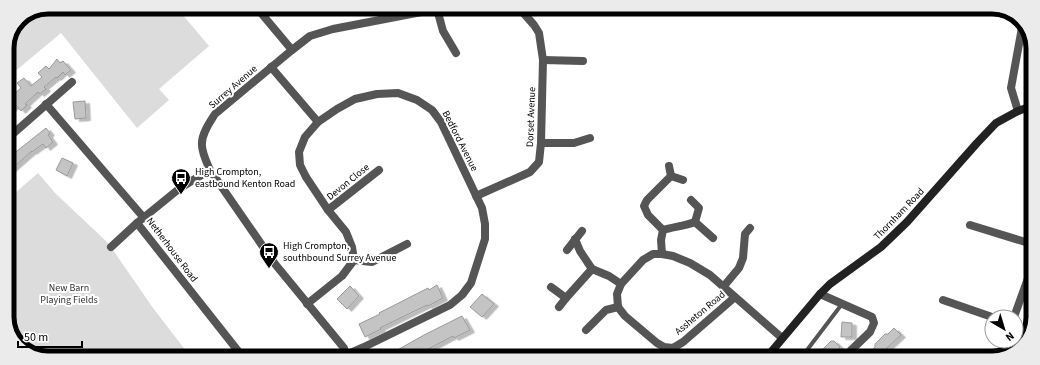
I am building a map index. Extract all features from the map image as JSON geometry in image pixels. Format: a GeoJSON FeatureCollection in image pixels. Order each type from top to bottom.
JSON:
{"type":"FeatureCollection","features":[{"type":"Feature","properties":{"kind":"street"},"geometry":{"type":"LineString","coordinates":[[261,14],[292,50]]}},
{"type":"Feature","properties":{"kind":"street","name":"Surrey Avenue"},"geometry":{"type":"LineString","coordinates":[[345,351],[344,348],[275,264],[210,170],[205,160],[202,143],[206,128],[215,114],[310,36],[333,29],[412,14]]}},
{"type":"Feature","properties":{"kind":"street"},"geometry":{"type":"LineString","coordinates":[[440,14],[443,31],[456,53]]}},
{"type":"Feature","properties":{"kind":"street","name":"Dorset Avenue"},"geometry":{"type":"LineString","coordinates":[[476,196],[530,172],[539,162],[541,143],[543,60],[539,32],[524,14]]}},
{"type":"Feature","properties":{"kind":"street"},"geometry":{"type":"LineString","coordinates":[[1018,111],[1011,88],[1021,32]]}},
{"type":"Feature","properties":{"kind":"street"},"geometry":{"type":"LineString","coordinates":[[543,60],[583,61]]}},
{"type":"Feature","properties":{"kind":"street"},"geometry":{"type":"LineString","coordinates":[[271,67],[318,122]]}},
{"type":"Feature","properties":{"kind":"street"},"geometry":{"type":"LineString","coordinates":[[14,133],[72,82]]}},
{"type":"Feature","properties":{"kind":"street","name":"Bedford Avenue"},"geometry":{"type":"LineString","coordinates":[[354,260],[352,247],[346,232],[328,210],[306,177],[300,165],[299,152],[305,137],[318,122],[337,109],[355,99],[377,94],[398,93],[417,100],[432,110],[441,122],[482,208],[485,224],[485,239],[471,283],[462,295],[450,305],[356,351]]}},
{"type":"Feature","properties":{"kind":"street","name":"Netherhouse Road"},"geometry":{"type":"LineString","coordinates":[[46,104],[144,218],[137,223],[238,351]]}},
{"type":"Feature","properties":{"kind":"street","name":"Thornham Road"},"geometry":{"type":"LineString","coordinates":[[772,351],[830,284],[881,247],[908,222],[996,123],[1026,108]]}},
{"type":"Feature","properties":{"kind":"street"},"geometry":{"type":"LineString","coordinates":[[541,143],[574,143],[590,138]]}},
{"type":"Feature","properties":{"kind":"street"},"geometry":{"type":"LineString","coordinates":[[669,166],[671,176]]}},
{"type":"Feature","properties":{"kind":"street"},"geometry":{"type":"LineString","coordinates":[[144,218],[180,188],[210,170]]}},
{"type":"Feature","properties":{"kind":"street","name":"Devon Close"},"geometry":{"type":"LineString","coordinates":[[328,210],[379,170]]}},
{"type":"Feature","properties":{"kind":"street"},"geometry":{"type":"LineString","coordinates":[[671,176],[683,180]]}},
{"type":"Feature","properties":{"kind":"street"},"geometry":{"type":"LineString","coordinates":[[663,230],[648,215],[644,206],[647,200],[671,176]]}},
{"type":"Feature","properties":{"kind":"street"},"geometry":{"type":"LineString","coordinates":[[691,200],[699,208],[695,222]]}},
{"type":"Feature","properties":{"kind":"street"},"geometry":{"type":"LineString","coordinates":[[663,230],[695,222]]}},
{"type":"Feature","properties":{"kind":"street"},"geometry":{"type":"LineString","coordinates":[[695,222],[712,238]]}},
{"type":"Feature","properties":{"kind":"street"},"geometry":{"type":"LineString","coordinates":[[110,247],[137,223]]}},
{"type":"Feature","properties":{"kind":"street"},"geometry":{"type":"LineString","coordinates":[[970,225],[1026,242]]}},
{"type":"Feature","properties":{"kind":"street"},"geometry":{"type":"LineString","coordinates":[[724,286],[739,268],[743,258],[745,234],[750,228]]}},
{"type":"Feature","properties":{"kind":"street"},"geometry":{"type":"LineString","coordinates":[[586,330],[606,310],[618,307],[618,294],[621,284],[643,260],[653,254],[662,254],[661,240],[663,230]]}},
{"type":"Feature","properties":{"kind":"street"},"geometry":{"type":"LineString","coordinates":[[567,250],[582,231]]}},
{"type":"Feature","properties":{"kind":"street"},"geometry":{"type":"LineString","coordinates":[[575,239],[580,251],[592,269],[609,276],[621,284]]}},
{"type":"Feature","properties":{"kind":"street"},"geometry":{"type":"LineString","coordinates":[[307,304],[342,276],[354,260],[372,262],[407,244]]}},
{"type":"Feature","properties":{"kind":"street","name":"Assheton Road"},"geometry":{"type":"LineString","coordinates":[[662,254],[674,256],[690,263],[710,275],[782,338]]}},
{"type":"Feature","properties":{"kind":"street"},"geometry":{"type":"LineString","coordinates":[[559,307],[592,269]]}},
{"type":"Feature","properties":{"kind":"street"},"geometry":{"type":"LineString","coordinates":[[551,287],[566,298]]}},
{"type":"Feature","properties":{"kind":"street"},"geometry":{"type":"LineString","coordinates":[[1018,309],[1026,292]]}},
{"type":"Feature","properties":{"kind":"street"},"geometry":{"type":"LineString","coordinates":[[820,294],[872,317],[874,323],[870,332],[850,351]]}},
{"type":"Feature","properties":{"kind":"street","name":"Assheton Road"},"geometry":{"type":"LineString","coordinates":[[618,307],[625,316],[656,343],[664,347],[673,348],[683,342],[735,297]]}},
{"type":"Feature","properties":{"kind":"street"},"geometry":{"type":"LineString","coordinates":[[943,300],[984,314]]}},
{"type":"Feature","properties":{"kind":"lane"},"geometry":{"type":"LineString","coordinates":[[806,351],[843,304]]}},
{"type":"Feature","properties":{"kind":"green space"},"geometry":{"type":"Polygon","coordinates":[[[48,14],[182,14],[209,46],[159,89],[169,100],[137,128],[61,33],[14,72],[14,48],[20,29],[29,20],[48,14]]]}},
{"type":"Feature","properties":{"kind":"green space","name":"New Barn Playing Fields"},"geometry":{"type":"Polygon","coordinates":[[[38,173],[55,193],[107,242],[153,308],[186,351],[43,351],[33,348],[27,344],[21,338],[14,320],[14,194],[38,173]]]}},
{"type":"Feature","properties":{"kind":"building"},"geometry":{"type":"Polygon","coordinates":[[[57,59],[60,63],[63,61],[71,70],[65,75],[63,72],[57,78],[56,77],[44,87],[46,89],[40,94],[38,92],[25,104],[27,105],[21,111],[16,105],[14,107],[14,94],[21,88],[17,83],[24,78],[31,86],[42,77],[38,73],[46,66],[49,69],[57,59]]]}},
{"type":"Feature","properties":{"kind":"building"},"geometry":{"type":"Polygon","coordinates":[[[85,101],[86,118],[75,119],[73,102],[85,101]]]}},
{"type":"Feature","properties":{"kind":"building"},"geometry":{"type":"Polygon","coordinates":[[[46,128],[50,133],[48,135],[53,142],[46,148],[43,144],[32,151],[14,167],[14,153],[46,128]]]}},
{"type":"Feature","properties":{"kind":"building"},"geometry":{"type":"Polygon","coordinates":[[[62,158],[73,163],[67,176],[56,170],[62,158]]]}},
{"type":"Feature","properties":{"kind":"building"},"geometry":{"type":"Polygon","coordinates":[[[437,285],[443,298],[380,328],[381,329],[365,337],[359,324],[428,288],[429,290],[437,285]]]}},
{"type":"Feature","properties":{"kind":"building"},"geometry":{"type":"Polygon","coordinates":[[[350,286],[359,296],[347,309],[337,299],[350,286]]]}},
{"type":"Feature","properties":{"kind":"building"},"geometry":{"type":"Polygon","coordinates":[[[482,294],[494,304],[482,317],[470,307],[482,294]]]}},
{"type":"Feature","properties":{"kind":"building"},"geometry":{"type":"Polygon","coordinates":[[[462,316],[470,330],[454,338],[453,336],[424,351],[396,351],[462,316]]]}},
{"type":"Feature","properties":{"kind":"building"},"geometry":{"type":"Polygon","coordinates":[[[842,322],[852,323],[852,337],[841,337],[842,322]]]}},
{"type":"Feature","properties":{"kind":"building"},"geometry":{"type":"Polygon","coordinates":[[[894,328],[901,335],[884,351],[871,351],[875,347],[875,344],[885,334],[888,334],[894,328]]]}},
{"type":"Feature","properties":{"kind":"building"},"geometry":{"type":"Polygon","coordinates":[[[831,341],[834,341],[840,347],[836,351],[821,351],[831,341]]]}},
{"type":"Feature","properties":{"kind":"place","name":"High Crompton, eastbound Kenton Road"},"geometry":{"type":"Point","coordinates":[181,195]}},
{"type":"Feature","properties":{"kind":"place","name":"High Crompton, southbound Surrey Avenue"},"geometry":{"type":"Point","coordinates":[269,269]}}]}
